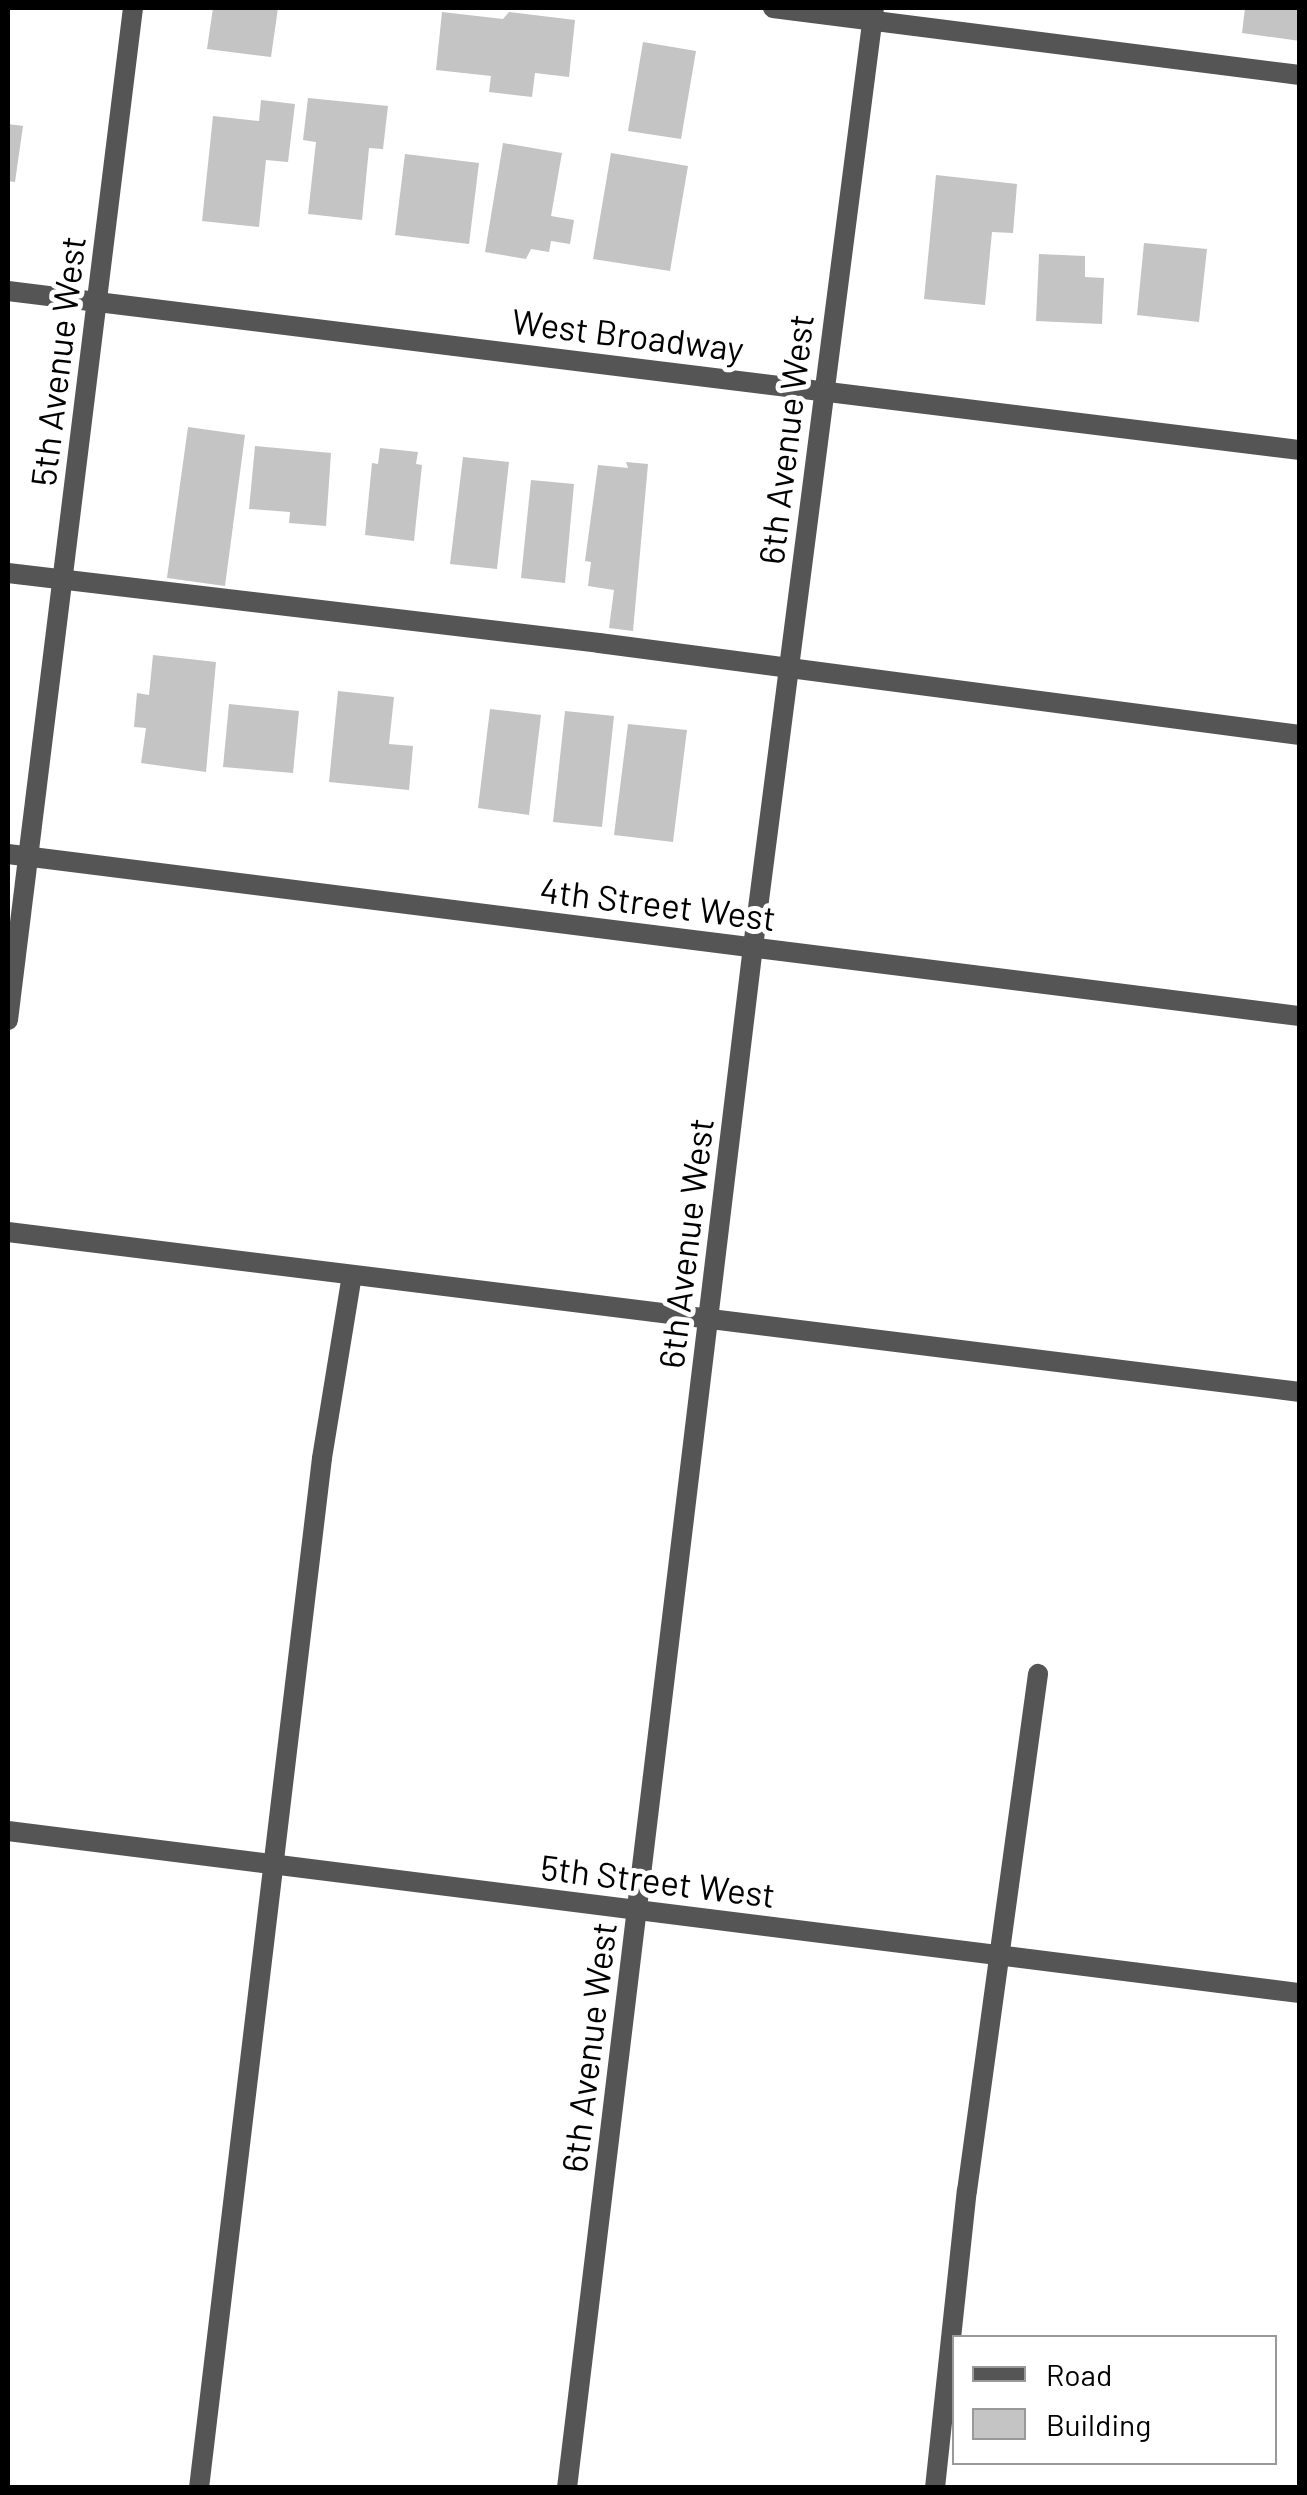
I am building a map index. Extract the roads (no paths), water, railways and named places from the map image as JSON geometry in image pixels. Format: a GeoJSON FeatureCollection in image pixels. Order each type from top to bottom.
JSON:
{"type":"FeatureCollection","features":[{"type":"Feature","properties":{"kind":"street","name":"5th Avenue West"},"geometry":{"type":"LineString","coordinates":[[8,1020],[18,856],[63,580],[133,8]]}},
{"type":"Feature","properties":{"kind":"street"},"geometry":{"type":"LineString","coordinates":[[773,8],[873,14],[1300,74]]}},
{"type":"Feature","properties":{"kind":"street","name":"6th Avenue West"},"geometry":{"type":"LineString","coordinates":[[567,2488],[753,948],[873,14]]}},
{"type":"Feature","properties":{"kind":"street","name":"West Broadway"},"geometry":{"type":"LineString","coordinates":[[8,291],[1300,450]]}},
{"type":"Feature","properties":{"kind":"street"},"geometry":{"type":"LineString","coordinates":[[8,573],[1300,735]]}},
{"type":"Feature","properties":{"kind":"street","name":"4th Street West"},"geometry":{"type":"LineString","coordinates":[[18,856],[1300,1016]]}},
{"type":"Feature","properties":{"kind":"street"},"geometry":{"type":"LineString","coordinates":[[8,1232],[1300,1392]]}},
{"type":"Feature","properties":{"kind":"street"},"geometry":{"type":"LineString","coordinates":[[199,2488],[322,1458],[352,1275]]}},
{"type":"Feature","properties":{"kind":"street"},"geometry":{"type":"LineString","coordinates":[[935,2488],[967,2190],[1038,1674]]}},
{"type":"Feature","properties":{"kind":"street","name":"5th Street West"},"geometry":{"type":"LineString","coordinates":[[8,1831],[1300,1993]]}}]}
